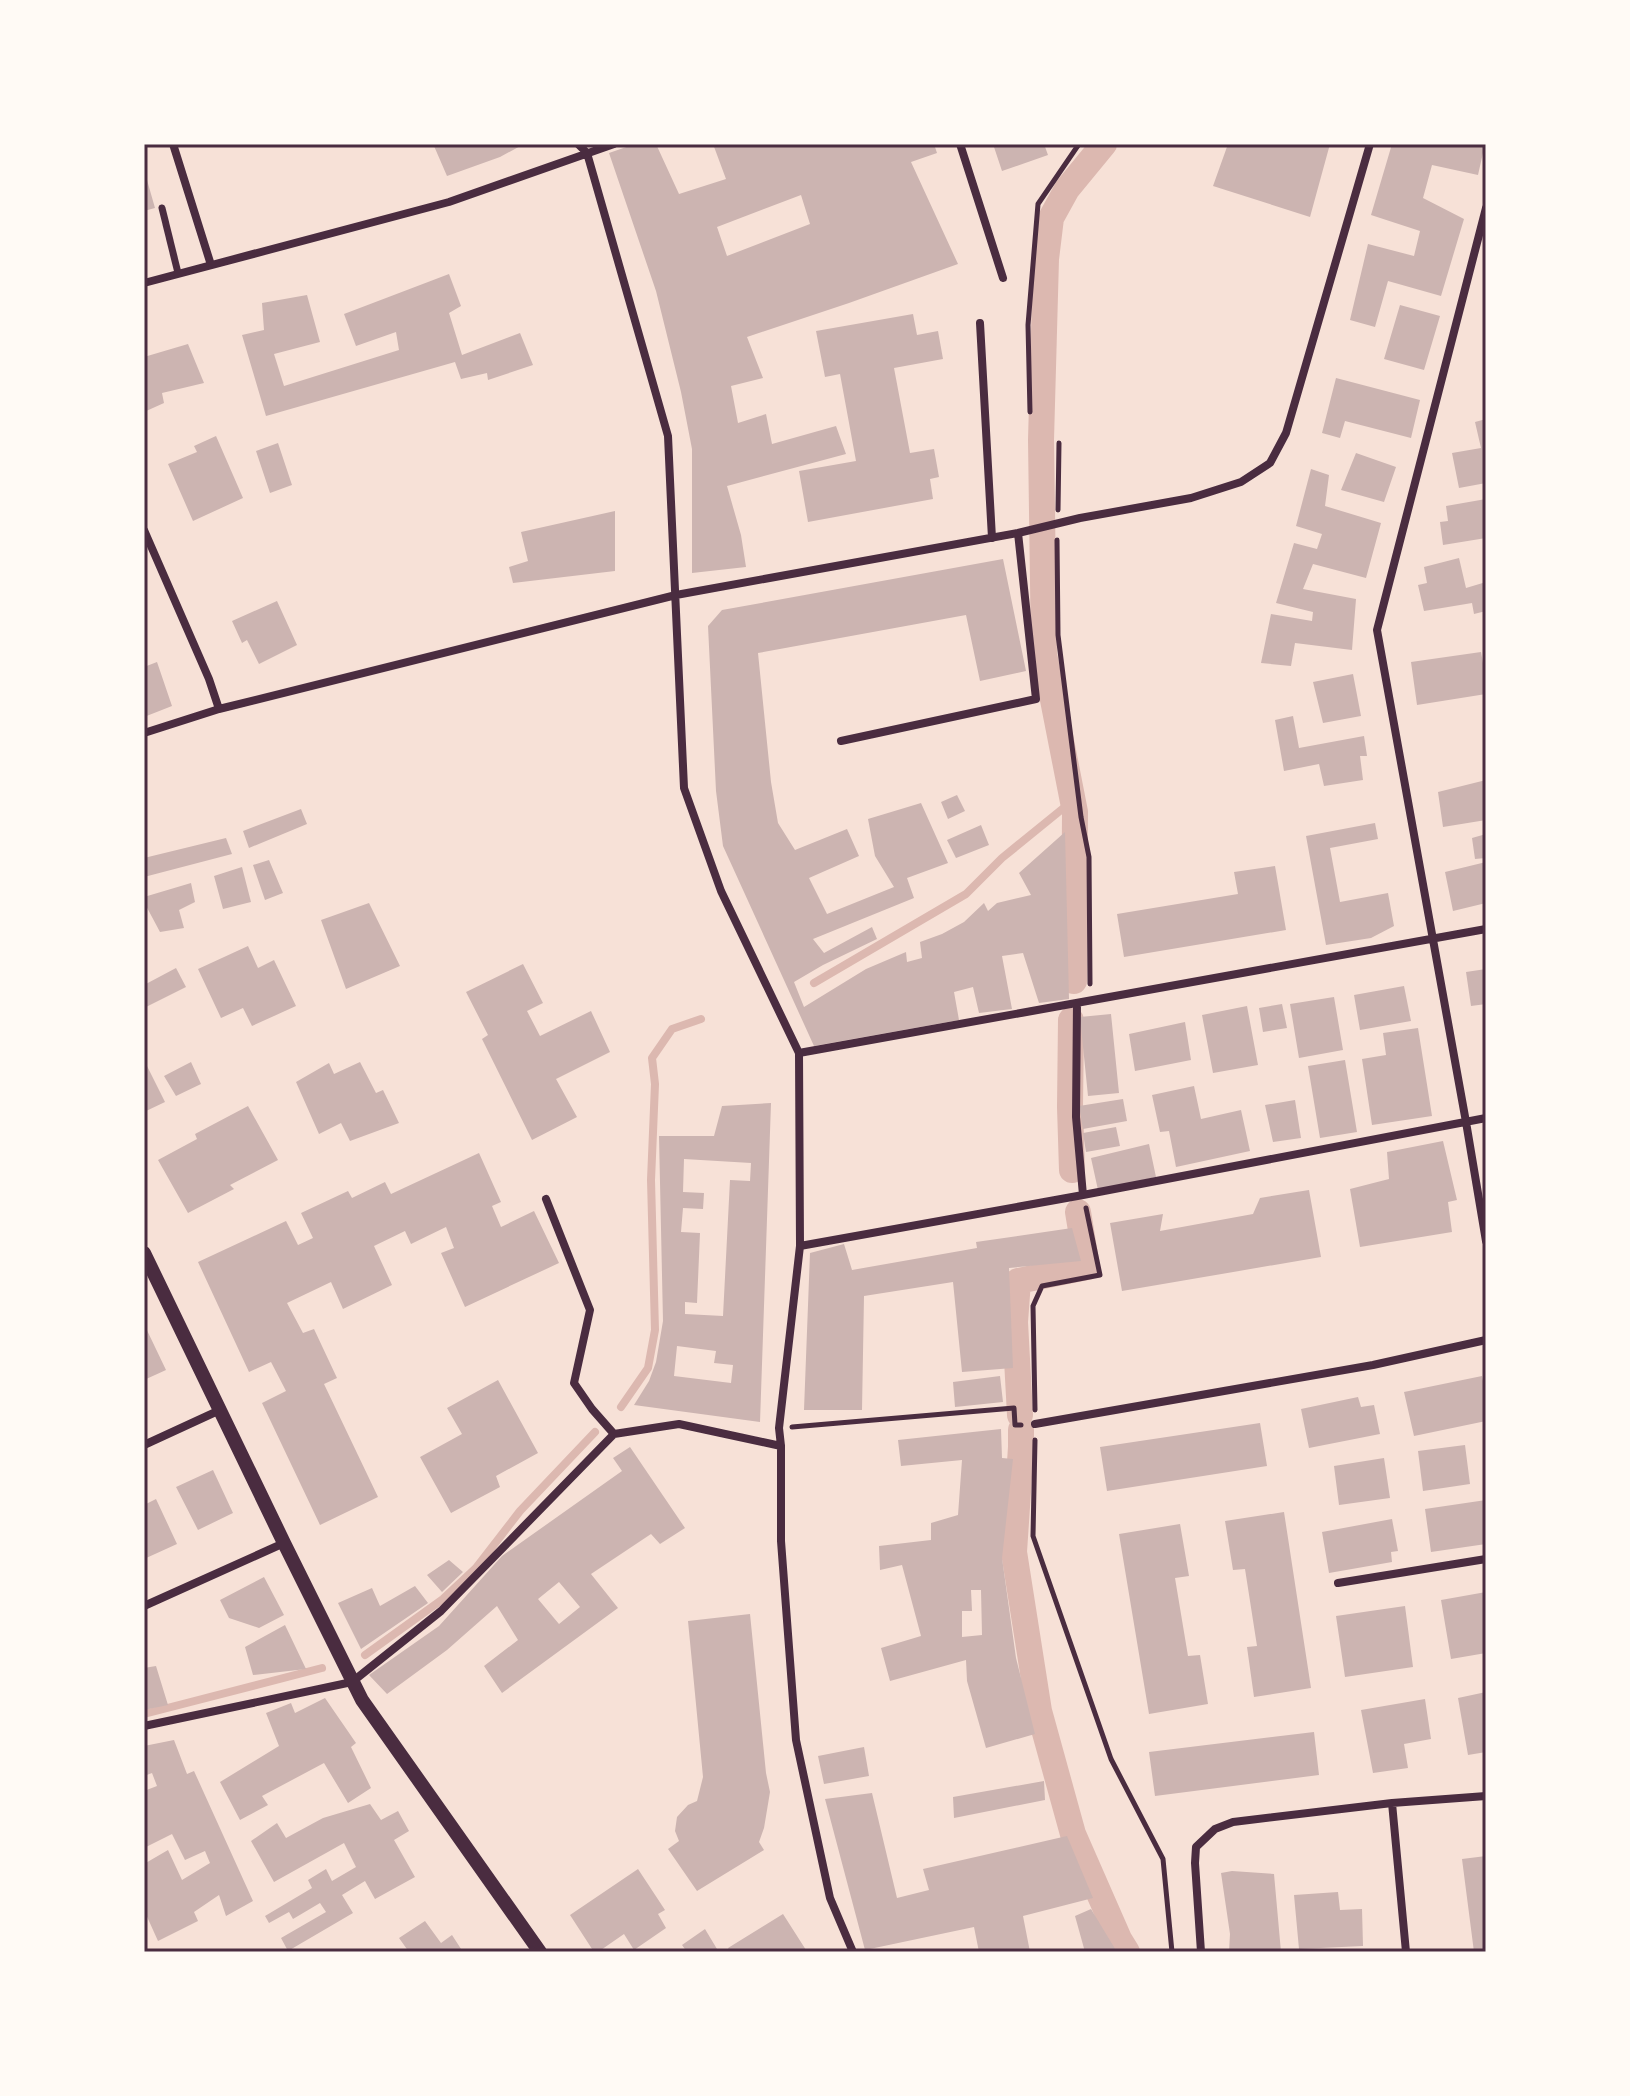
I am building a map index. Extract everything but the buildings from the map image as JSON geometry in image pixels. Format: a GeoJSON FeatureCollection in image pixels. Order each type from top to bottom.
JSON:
{"type":"FeatureCollection","features":[{"type":"Feature","properties":{"kind":"street"},"geometry":{"type":"LineString","coordinates":[[173,144],[211,265]]}},
{"type":"Feature","properties":{"kind":"street"},"geometry":{"type":"LineString","coordinates":[[578,144],[587,153],[668,436],[684,788],[721,891],[799,1053],[800,1246],[779,1428],[781,1541],[796,1740],[830,1898],[853,1952]]}},
{"type":"Feature","properties":{"kind":"street"},"geometry":{"type":"LineString","coordinates":[[144,283],[449,202],[614,144]]}},
{"type":"Feature","properties":{"kind":"street"},"geometry":{"type":"LineString","coordinates":[[960,144],[1003,278]]}},
{"type":"Feature","properties":{"kind":"street"},"geometry":{"type":"LineString","coordinates":[[144,733],[219,709],[676,595],[1018,533],[1080,518],[1191,498],[1241,482],[1270,463],[1286,433],[1370,144]]}},
{"type":"Feature","properties":{"kind":"street"},"geometry":{"type":"LineString","coordinates":[[162,208],[178,273]]}},
{"type":"Feature","properties":{"kind":"street"},"geometry":{"type":"LineString","coordinates":[[1486,208],[1377,630],[1486,1241]]}},
{"type":"Feature","properties":{"kind":"street"},"geometry":{"type":"LineString","coordinates":[[980,323],[992,538]]}},
{"type":"Feature","properties":{"kind":"street"},"geometry":{"type":"LineString","coordinates":[[144,530],[219,709]]}},
{"type":"Feature","properties":{"kind":"street"},"geometry":{"type":"LineString","coordinates":[[841,741],[1036,699],[1018,533]]}},
{"type":"Feature","properties":{"kind":"street"},"geometry":{"type":"LineString","coordinates":[[799,1053],[1486,929]]}},
{"type":"Feature","properties":{"kind":"street"},"geometry":{"type":"LineString","coordinates":[[1077,1003],[1076,1117],[1083,1195]]}},
{"type":"Feature","properties":{"kind":"street"},"geometry":{"type":"LineString","coordinates":[[800,1246],[1486,1118]]}},
{"type":"Feature","properties":{"kind":"street"},"geometry":{"type":"LineString","coordinates":[[546,1199],[590,1310],[574,1383],[614,1434]]}},
{"type":"Feature","properties":{"kind":"street"},"geometry":{"type":"LineString","coordinates":[[144,1253],[148,1271],[362,1700],[540,1952]]}},
{"type":"Feature","properties":{"kind":"street"},"geometry":{"type":"LineString","coordinates":[[1035,1424],[1373,1365],[1486,1340]]}},
{"type":"Feature","properties":{"kind":"street"},"geometry":{"type":"LineString","coordinates":[[144,1445],[220,1410]]}},
{"type":"Feature","properties":{"kind":"street"},"geometry":{"type":"LineString","coordinates":[[144,1726],[352,1682],[441,1611],[614,1434],[679,1424],[781,1446]]}},
{"type":"Feature","properties":{"kind":"street"},"geometry":{"type":"LineString","coordinates":[[144,1606],[284,1543]]}},
{"type":"Feature","properties":{"kind":"street"},"geometry":{"type":"LineString","coordinates":[[1338,1583],[1486,1559]]}},
{"type":"Feature","properties":{"kind":"street"},"geometry":{"type":"LineString","coordinates":[[1201,1952],[1196,1847],[1215,1829],[1233,1822],[1392,1803],[1486,1796]]}},
{"type":"Feature","properties":{"kind":"street"},"geometry":{"type":"LineString","coordinates":[[1392,1803],[1406,1952]]}},
{"type":"Feature","properties":{"kind":"path"},"geometry":{"type":"LineString","coordinates":[[1030,412],[1028,325],[1038,204],[1079,144]]}},
{"type":"Feature","properties":{"kind":"path"},"geometry":{"type":"LineString","coordinates":[[1057,523],[1059,443]]}},
{"type":"Feature","properties":{"kind":"path"},"geometry":{"type":"LineString","coordinates":[[1057,539],[1058,635],[1089,857],[1091,982],[1077,1003]]}},
{"type":"Feature","properties":{"kind":"path"},"geometry":{"type":"LineString","coordinates":[[1083,1195],[1100,1275],[1042,1286],[1033,1306],[1033,1536],[1111,1759],[1163,1859],[1172,1952]]}},
{"type":"Feature","properties":{"kind":"path"},"geometry":{"type":"LineString","coordinates":[[779,1428],[1014,1408],[1015,1425],[1035,1424]]}},
{"type":"Feature","properties":{"kind":"waterway"},"geometry":{"type":"LineString","coordinates":[[1074,981],[1075,812],[1044,654],[1041,440],[1046,259],[1051,218],[1067,189],[1104,144]]}},
{"type":"Feature","properties":{"kind":"waterway"},"geometry":{"type":"LineString","coordinates":[[814,983],[966,894],[1002,858],[1066,806]]}},
{"type":"Feature","properties":{"kind":"waterway"},"geometry":{"type":"LineString","coordinates":[[621,1407],[648,1368],[655,1330],[651,1180],[655,1084],[652,1058],[672,1029],[701,1019]]}},
{"type":"Feature","properties":{"kind":"waterway"},"geometry":{"type":"LineString","coordinates":[[1071,1020],[1072,1170]]}},
{"type":"Feature","properties":{"kind":"waterway"},"geometry":{"type":"LineString","coordinates":[[1020,1415],[1015,1322],[1018,1281],[1087,1267],[1078,1212]]}},
{"type":"Feature","properties":{"kind":"waterway"},"geometry":{"type":"LineString","coordinates":[[1021,1430],[1014,1552],[1039,1711],[1073,1834],[1127,1952]]}},
{"type":"Feature","properties":{"kind":"waterway"},"geometry":{"type":"LineString","coordinates":[[365,1655],[443,1599],[476,1568],[520,1511],[595,1432]]}},
{"type":"Feature","properties":{"kind":"waterway"},"geometry":{"type":"LineString","coordinates":[[144,1714],[322,1668]]}}]}
